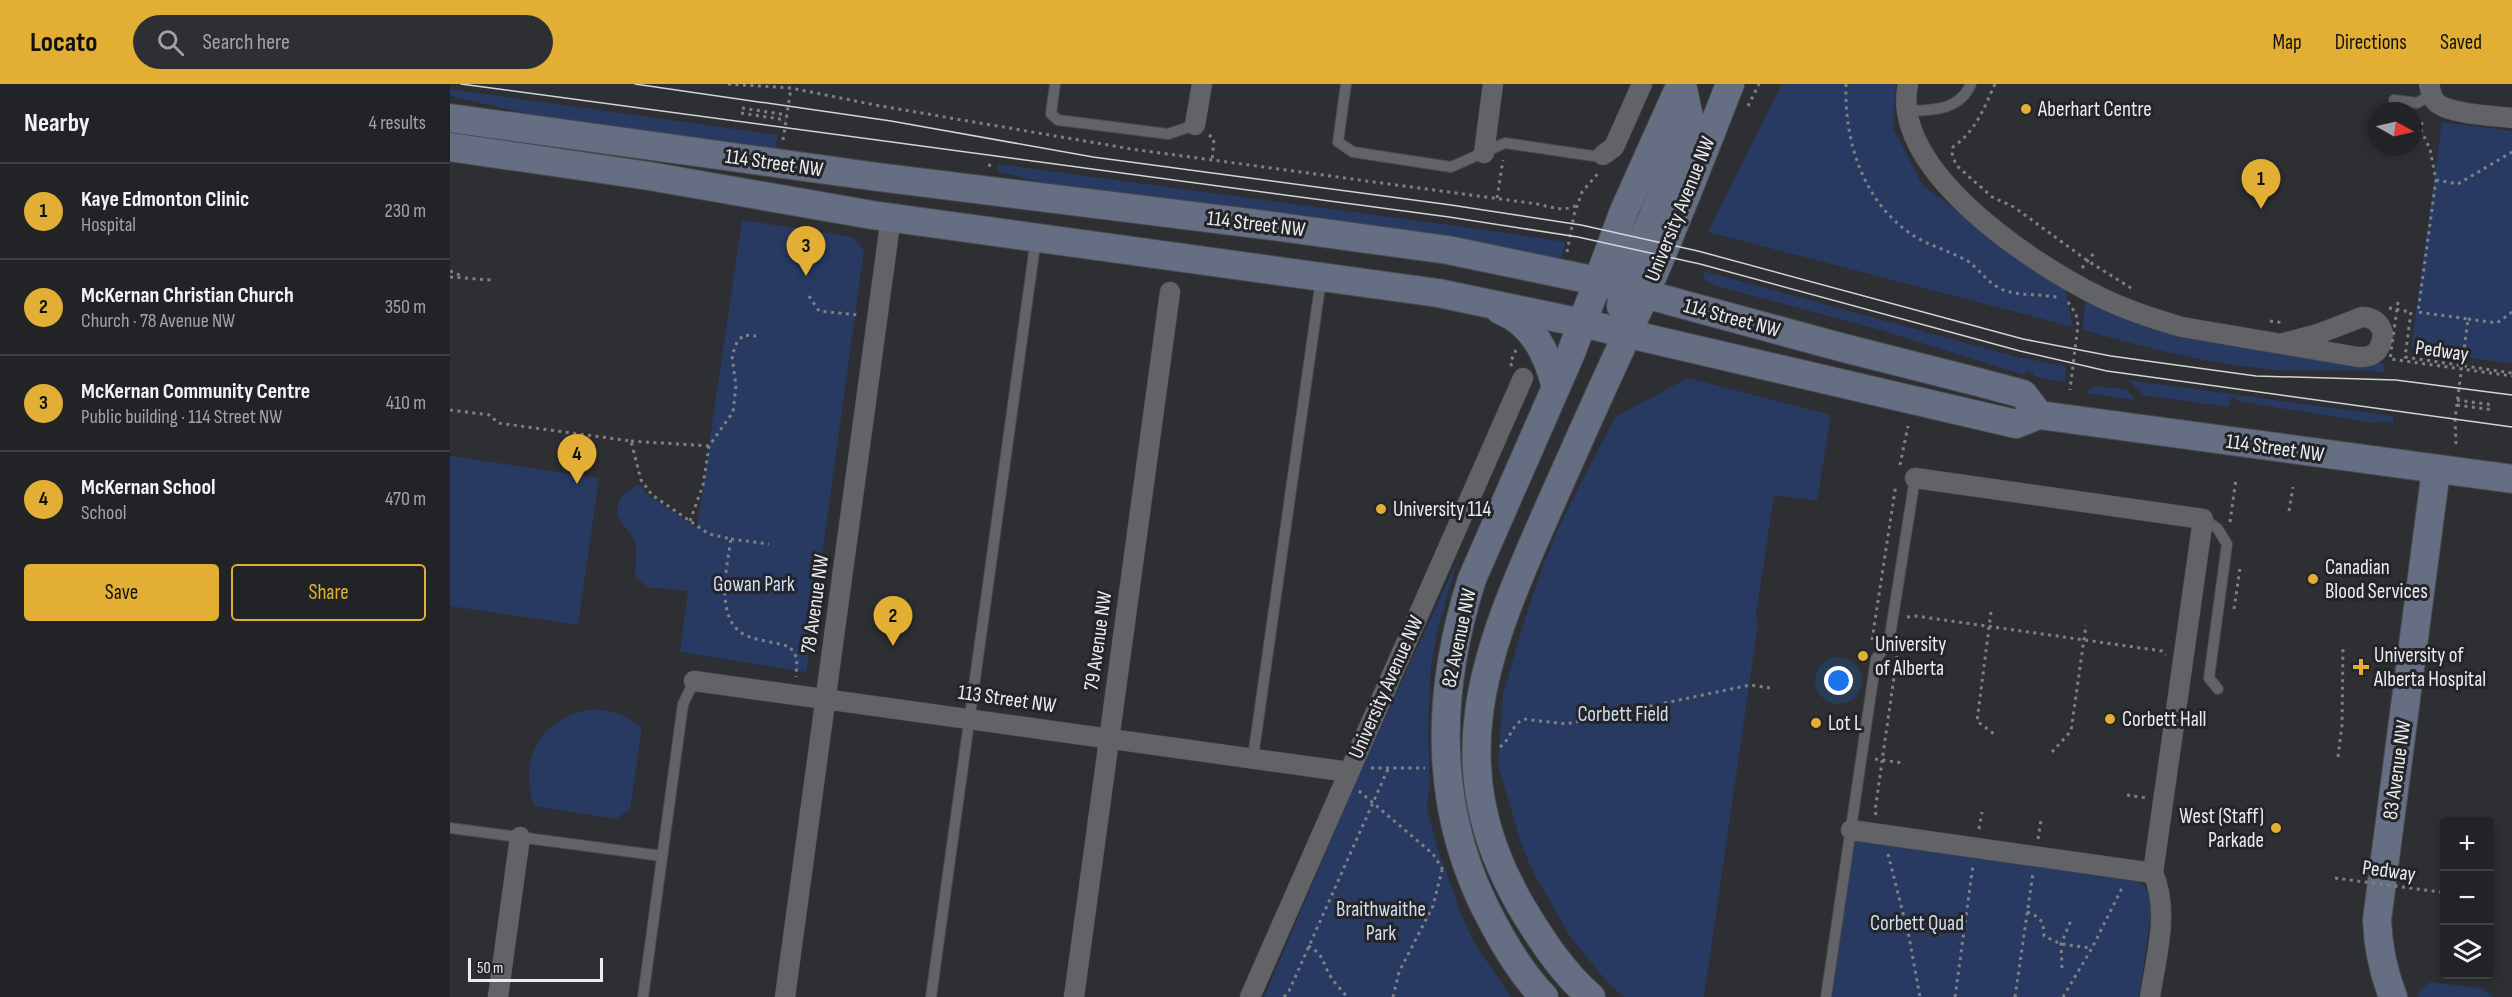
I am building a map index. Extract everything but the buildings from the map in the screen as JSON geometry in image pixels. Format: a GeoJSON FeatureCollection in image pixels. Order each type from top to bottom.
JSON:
{"type":"FeatureCollection","features":[{"type":"Feature","properties":{"kind":"main road"},"geometry":{"type":"LineString","coordinates":[[1622,287],[1688,132],[1690,122],[1681,84]]}},
{"type":"Feature","properties":{"kind":"main road","name":"University Avenue NW"},"geometry":{"type":"LineString","coordinates":[[1627,334],[1622,287],[1667,244],[1730,84]]}},
{"type":"Feature","properties":{"kind":"main road","name":"114 Street NW"},"geometry":{"type":"LineString","coordinates":[[450,118],[878,177],[1414,245],[1622,287],[2023,394],[2039,415]]}},
{"type":"Feature","properties":{"kind":"main road","name":"114 Street NW"},"geometry":{"type":"LineString","coordinates":[[450,147],[649,176],[891,217],[1322,275],[1476,300],[2016,424],[2039,415],[2512,479]]}},
{"type":"Feature","properties":{"kind":"main road","name":"82 Avenue NW"},"geometry":{"type":"LineString","coordinates":[[1544,997],[1515,961],[1480,898],[1469,872],[1449,801],[1446,765],[1446,706],[1451,660],[1460,615],[1483,553],[1582,323],[1622,287]]}},
{"type":"Feature","properties":{"kind":"main road"},"geometry":{"type":"LineString","coordinates":[[1476,300],[1512,315],[1530,329],[1547,356],[1556,387]]}},
{"type":"Feature","properties":{"kind":"main road","name":"82 Avenue NW"},"geometry":{"type":"LineString","coordinates":[[1591,997],[1563,968],[1547,946],[1526,914],[1501,866],[1480,804],[1477,725],[1484,680],[1497,633],[1518,576],[1627,334]]}},
{"type":"Feature","properties":{"kind":"main road","name":"83 Avenue NW"},"geometry":{"type":"LineString","coordinates":[[2393,997],[2383,971],[2378,946],[2378,920],[2436,470]]}},
{"type":"Feature","properties":{"kind":"street"},"geometry":{"type":"LineString","coordinates":[[1195,125],[1202,84]]}},
{"type":"Feature","properties":{"kind":"street"},"geometry":{"type":"LineString","coordinates":[[1484,153],[1493,84]]}},
{"type":"Feature","properties":{"kind":"street"},"geometry":{"type":"LineString","coordinates":[[1603,155],[1614,147],[1642,84]]}},
{"type":"Feature","properties":{"kind":"street"},"geometry":{"type":"LineString","coordinates":[[1908,84],[1907,111],[1920,151],[1935,172],[2004,237],[2028,255],[2101,298],[2155,320],[2206,331],[2284,343]]}},
{"type":"Feature","properties":{"kind":"street"},"geometry":{"type":"LineString","coordinates":[[2430,90],[2440,106],[2451,110],[2512,118]]}},
{"type":"Feature","properties":{"kind":"street","name":"78 Avenue NW"},"geometry":{"type":"LineString","coordinates":[[785,997],[891,217]]}},
{"type":"Feature","properties":{"kind":"street","name":"79 Avenue NW"},"geometry":{"type":"LineString","coordinates":[[1074,997],[1170,292]]}},
{"type":"Feature","properties":{"kind":"street","name":"University Avenue NW"},"geometry":{"type":"LineString","coordinates":[[1250,997],[1352,780],[1523,378]]}},
{"type":"Feature","properties":{"kind":"street"},"geometry":{"type":"LineString","coordinates":[[1916,478],[2203,519],[2153,873],[2159,886],[2163,909],[2150,997]]}},
{"type":"Feature","properties":{"kind":"street","name":"113 Street NW"},"geometry":{"type":"LineString","coordinates":[[694,681],[1253,758],[1352,780]]}},
{"type":"Feature","properties":{"kind":"street"},"geometry":{"type":"LineString","coordinates":[[1851,830],[2153,873]]}},
{"type":"Feature","properties":{"kind":"street"},"geometry":{"type":"LineString","coordinates":[[498,997],[520,837]]}},
{"type":"Feature","properties":{"kind":"lane"},"geometry":{"type":"LineString","coordinates":[[1055,84],[1051,114],[1058,120],[1168,134],[1195,125]]}},
{"type":"Feature","properties":{"kind":"lane"},"geometry":{"type":"LineString","coordinates":[[1346,84],[1338,142],[1353,152],[1451,167],[1505,143],[1593,156],[1603,155]]}},
{"type":"Feature","properties":{"kind":"lane"},"geometry":{"type":"LineString","coordinates":[[1907,111],[1940,110],[1965,96],[1971,84]]}},
{"type":"Feature","properties":{"kind":"lane"},"geometry":{"type":"LineString","coordinates":[[2394,100],[2417,103],[2430,90]]}},
{"type":"Feature","properties":{"kind":"lane"},"geometry":{"type":"LineString","coordinates":[[930,997],[1036,237]]}},
{"type":"Feature","properties":{"kind":"lane"},"geometry":{"type":"LineString","coordinates":[[1253,758],[1322,275]]}},
{"type":"Feature","properties":{"kind":"lane"},"geometry":{"type":"LineString","coordinates":[[1827,997],[1876,659],[1889,642],[1916,478]]}},
{"type":"Feature","properties":{"kind":"lane"},"geometry":{"type":"LineString","coordinates":[[2203,519],[2217,528],[2227,544],[2209,678],[2218,689]]}},
{"type":"Feature","properties":{"kind":"lane"},"geometry":{"type":"LineString","coordinates":[[643,997],[683,704],[694,681]]}},
{"type":"Feature","properties":{"kind":"lane"},"geometry":{"type":"LineString","coordinates":[[450,828],[662,856]]}},
{"type":"Feature","properties":{"kind":"path"},"geometry":{"type":"LineString","coordinates":[[728,84],[791,88],[1058,138],[1212,161],[1565,210],[1571,210],[1578,204]]}},
{"type":"Feature","properties":{"kind":"path"},"geometry":{"type":"LineString","coordinates":[[1846,84],[1847,115],[1858,166],[1879,205],[1893,219],[1931,246],[1968,262],[2001,289],[2054,296],[2069,303],[2076,314],[2078,325],[2070,390]]}},
{"type":"Feature","properties":{"kind":"path"},"geometry":{"type":"LineString","coordinates":[[1995,84],[1979,121],[1964,140],[1953,147],[1952,153],[1956,165],[1992,197],[2014,207],[2088,261],[2138,291]]}},
{"type":"Feature","properties":{"kind":"path"},"geometry":{"type":"LineString","coordinates":[[741,113],[786,120],[791,88]]}},
{"type":"Feature","properties":{"kind":"path"},"geometry":{"type":"LineString","coordinates":[[742,108],[787,115]]}},
{"type":"Feature","properties":{"kind":"path"},"geometry":{"type":"LineString","coordinates":[[1195,125],[1214,139],[1212,161]]}},
{"type":"Feature","properties":{"kind":"path"},"geometry":{"type":"LineString","coordinates":[[2418,312],[2436,180],[2430,149],[2422,132]]}},
{"type":"Feature","properties":{"kind":"path"},"geometry":{"type":"LineString","coordinates":[[1497,199],[1505,143]]}},
{"type":"Feature","properties":{"kind":"path"},"geometry":{"type":"LineString","coordinates":[[2436,180],[2458,184],[2512,152]]}},
{"type":"Feature","properties":{"kind":"path"},"geometry":{"type":"LineString","coordinates":[[1568,252],[1578,204],[1585,188],[1599,174],[1603,155]]}},
{"type":"Feature","properties":{"kind":"path"},"geometry":{"type":"LineString","coordinates":[[2079,271],[2094,253]]}},
{"type":"Feature","properties":{"kind":"path"},"geometry":{"type":"LineString","coordinates":[[450,271],[464,277]]}},
{"type":"Feature","properties":{"kind":"path"},"geometry":{"type":"LineString","coordinates":[[450,277],[491,279]]}},
{"type":"Feature","properties":{"kind":"path"},"geometry":{"type":"LineString","coordinates":[[809,296],[819,311],[859,315]]}},
{"type":"Feature","properties":{"kind":"path","name":"Pedway"},"geometry":{"type":"LineString","coordinates":[[2398,302],[2390,359],[2512,374]]}},
{"type":"Feature","properties":{"kind":"path"},"geometry":{"type":"LineString","coordinates":[[2388,308],[2497,323],[2512,312]]}},
{"type":"Feature","properties":{"kind":"path"},"geometry":{"type":"LineString","coordinates":[[2411,312],[2405,357],[2512,374]]}},
{"type":"Feature","properties":{"kind":"path"},"geometry":{"type":"LineString","coordinates":[[2456,444],[2457,402],[2468,319]]}},
{"type":"Feature","properties":{"kind":"path"},"geometry":{"type":"LineString","coordinates":[[2260,320],[2293,324]]}},
{"type":"Feature","properties":{"kind":"path"},"geometry":{"type":"LineString","coordinates":[[690,521],[703,484],[709,446],[733,412],[736,386],[732,356],[737,342],[744,335],[756,336]]}},
{"type":"Feature","properties":{"kind":"path"},"geometry":{"type":"LineString","coordinates":[[1520,342],[1509,363],[1523,378]]}},
{"type":"Feature","properties":{"kind":"path"},"geometry":{"type":"LineString","coordinates":[[2457,402],[2494,407]]}},
{"type":"Feature","properties":{"kind":"path"},"geometry":{"type":"LineString","coordinates":[[450,410],[490,415],[498,423],[632,441],[709,446]]}},
{"type":"Feature","properties":{"kind":"path"},"geometry":{"type":"LineString","coordinates":[[1871,649],[1892,506],[1908,426]]}},
{"type":"Feature","properties":{"kind":"path"},"geometry":{"type":"LineString","coordinates":[[632,441],[640,480],[651,495],[709,534],[769,544]]}},
{"type":"Feature","properties":{"kind":"path"},"geometry":{"type":"LineString","coordinates":[[2227,544],[2236,479]]}},
{"type":"Feature","properties":{"kind":"path"},"geometry":{"type":"LineString","coordinates":[[2289,511],[2293,487]]}},
{"type":"Feature","properties":{"kind":"path"},"geometry":{"type":"LineString","coordinates":[[731,539],[723,597],[726,608],[735,625],[744,635],[790,647],[797,658],[795,682]]}},
{"type":"Feature","properties":{"kind":"path"},"geometry":{"type":"LineString","coordinates":[[1991,612],[1977,722],[1994,734]]}},
{"type":"Feature","properties":{"kind":"path"},"geometry":{"type":"LineString","coordinates":[[1903,617],[1916,615],[2162,651],[2167,656]]}},
{"type":"Feature","properties":{"kind":"path"},"geometry":{"type":"LineString","coordinates":[[2052,752],[2071,731],[2086,625]]}},
{"type":"Feature","properties":{"kind":"path"},"geometry":{"type":"LineString","coordinates":[[2338,757],[2342,725],[2343,648]]}},
{"type":"Feature","properties":{"kind":"path"},"geometry":{"type":"LineString","coordinates":[[1898,650],[1875,811],[1909,937],[1920,997]]}},
{"type":"Feature","properties":{"kind":"path"},"geometry":{"type":"LineString","coordinates":[[1477,754],[1501,747],[1507,742],[1514,726],[1524,719],[1566,724],[1750,685],[1770,688]]}},
{"type":"Feature","properties":{"kind":"path"},"geometry":{"type":"LineString","coordinates":[[1862,757],[1903,763]]}},
{"type":"Feature","properties":{"kind":"path"},"geometry":{"type":"LineString","coordinates":[[1393,997],[1399,972],[1433,906],[1445,870],[1433,854],[1373,802],[1352,780],[1364,767],[1388,769],[1446,765]]}},
{"type":"Feature","properties":{"kind":"path"},"geometry":{"type":"LineString","coordinates":[[1284,997],[1289,991],[1388,769]]}},
{"type":"Feature","properties":{"kind":"path"},"geometry":{"type":"LineString","coordinates":[[2127,795],[2147,798],[2146,809]]}},
{"type":"Feature","properties":{"kind":"path"},"geometry":{"type":"LineString","coordinates":[[1978,834],[1982,812]]}},
{"type":"Feature","properties":{"kind":"path"},"geometry":{"type":"LineString","coordinates":[[2038,842],[2041,820]]}},
{"type":"Feature","properties":{"kind":"path"},"geometry":{"type":"LineString","coordinates":[[1954,997],[1975,856]]}},
{"type":"Feature","properties":{"kind":"path"},"geometry":{"type":"LineString","coordinates":[[2015,997],[2034,865]]}},
{"type":"Feature","properties":{"kind":"path"},"geometry":{"type":"LineString","coordinates":[[2063,997],[2092,948],[2130,870]]}},
{"type":"Feature","properties":{"kind":"path","name":"Pedway"},"geometry":{"type":"LineString","coordinates":[[2335,878],[2440,892]]}},
{"type":"Feature","properties":{"kind":"path"},"geometry":{"type":"LineString","coordinates":[[2027,912],[2038,916],[2044,924],[2044,936],[2061,944],[2092,948]]}},
{"type":"Feature","properties":{"kind":"path"},"geometry":{"type":"LineString","coordinates":[[2062,968],[2061,944],[2072,918]]}},
{"type":"Feature","properties":{"kind":"path"},"geometry":{"type":"LineString","coordinates":[[1308,946],[1322,957],[1332,978],[1347,997]]}},
{"type":"Feature","properties":{"kind":"green space"},"geometry":{"type":"Polygon","coordinates":[[[1782,84],[1896,84],[1893,128],[1923,186],[2065,287],[2073,327],[1708,232],[1782,84]]]}},
{"type":"Feature","properties":{"kind":"green space"},"geometry":{"type":"Polygon","coordinates":[[[450,89],[778,135],[775,151],[561,121],[450,96],[450,89]]]}},
{"type":"Feature","properties":{"kind":"green space"},"geometry":{"type":"Polygon","coordinates":[[[2442,122],[2512,131],[2512,364],[2411,349],[2442,122]]]}},
{"type":"Feature","properties":{"kind":"green space"},"geometry":{"type":"Polygon","coordinates":[[[998,164],[1565,242],[1562,257],[1547,259],[1071,190],[997,171],[998,164]]]}},
{"type":"Feature","properties":{"kind":"green space","name":"Gowan Park"},"geometry":{"type":"Polygon","coordinates":[[[742,220],[853,237],[864,250],[806,672],[680,652],[688,591],[647,587],[635,576],[636,547],[617,512],[622,495],[639,484],[649,496],[697,528],[742,220]]]}},
{"type":"Feature","properties":{"kind":"green space"},"geometry":{"type":"Polygon","coordinates":[[[1703,271],[2017,357],[2066,366],[2065,382],[2033,376],[2034,373],[2027,371],[2024,375],[1877,329],[1720,287],[1704,280],[1703,271]]]}},
{"type":"Feature","properties":{"kind":"green space"},"geometry":{"type":"Polygon","coordinates":[[[2085,299],[2385,364],[2384,372],[2254,368],[2156,349],[2083,330],[2085,299]]]}},
{"type":"Feature","properties":{"kind":"green space","name":"Corbett Field"},"geometry":{"type":"Polygon","coordinates":[[[1688,378],[1831,415],[1817,501],[1774,495],[1756,615],[1758,624],[1704,997],[1624,997],[1608,983],[1571,938],[1533,872],[1522,846],[1498,765],[1503,695],[1525,618],[1545,560],[1564,516],[1615,417],[1688,378]]]}},
{"type":"Feature","properties":{"kind":"green space"},"geometry":{"type":"Polygon","coordinates":[[[2128,380],[2393,416],[2393,423],[2383,421],[2375,423],[2237,401],[2237,398],[2231,397],[2229,407],[2143,395],[2128,380]]]}},
{"type":"Feature","properties":{"kind":"green space"},"geometry":{"type":"Polygon","coordinates":[[[2093,386],[2126,389],[2136,400],[2086,393],[2093,386]]]}},
{"type":"Feature","properties":{"kind":"green space"},"geometry":{"type":"Polygon","coordinates":[[[450,456],[599,478],[578,625],[450,606],[450,456]]]}},
{"type":"Feature","properties":{"kind":"green space","name":"Braithwaithe Park"},"geometry":{"type":"Polygon","coordinates":[[[1458,559],[1438,628],[1431,665],[1428,727],[1430,781],[1427,809],[1438,850],[1463,919],[1475,944],[1511,997],[1264,997],[1359,774],[1458,559]]]}},
{"type":"Feature","properties":{"kind":"green space"},"geometry":{"type":"Polygon","coordinates":[[[597,709],[621,714],[642,727],[630,809],[617,819],[534,806],[529,770],[532,754],[539,740],[549,728],[562,719],[578,712],[597,709]]]}},
{"type":"Feature","properties":{"kind":"green space","name":"Corbett Quad"},"geometry":{"type":"Polygon","coordinates":[[[1854,838],[2137,880],[2150,893],[2152,905],[2139,997],[1832,997],[1854,838]]]}},
{"type":"Feature","properties":{"kind":"green space"},"geometry":{"type":"Polygon","coordinates":[[[2431,982],[2482,988],[2493,997],[2418,997],[2420,990],[2431,982]]]}},
{"type":"Feature","properties":{"kind":"tram line"},"geometry":{"type":"LineString","coordinates":[[461,84],[1449,217],[1578,237],[1700,264],[2020,351],[2107,371],[2512,427]]}},
{"type":"Feature","properties":{"kind":"tram line"},"geometry":{"type":"LineString","coordinates":[[635,84],[891,121],[1093,157],[1451,205],[1581,225],[1698,251],[2023,339],[2111,356],[2256,376],[2396,380],[2512,395]]}},
{"type":"Feature","properties":{"kind":"place","name":"Aberhart Centre"},"geometry":{"type":"Point","coordinates":[2026,109]}},
{"type":"Feature","properties":{"kind":"place","name":"Kaye Edmonton Clinic"},"geometry":{"type":"Point","coordinates":[2261,209]}},
{"type":"Feature","properties":{"kind":"place","name":"McKernan Community Centre"},"geometry":{"type":"Point","coordinates":[806,276]}},
{"type":"Feature","properties":{"kind":"place","name":"McKernan School"},"geometry":{"type":"Point","coordinates":[577,484]}},
{"type":"Feature","properties":{"kind":"place","name":"University 114"},"geometry":{"type":"Point","coordinates":[1381,509]}},
{"type":"Feature","properties":{"kind":"place","name":"Canadian Blood Services"},"geometry":{"type":"Point","coordinates":[2313,579]}},
{"type":"Feature","properties":{"kind":"place","name":"McKernan Christian Church"},"geometry":{"type":"Point","coordinates":[893,646]}},
{"type":"Feature","properties":{"kind":"place","name":"University of Alberta"},"geometry":{"type":"Point","coordinates":[1863,656]}},
{"type":"Feature","properties":{"kind":"place","name":"University of Alberta Hospital"},"geometry":{"type":"Point","coordinates":[2361,667]}},
{"type":"Feature","properties":{"kind":"place","name":"Corbett Hall"},"geometry":{"type":"Point","coordinates":[2110,719]}},
{"type":"Feature","properties":{"kind":"place","name":"Lot L"},"geometry":{"type":"Point","coordinates":[1816,723]}},
{"type":"Feature","properties":{"kind":"place","name":"West (Staff) Parkade"},"geometry":{"type":"Point","coordinates":[2276,828]}}]}
